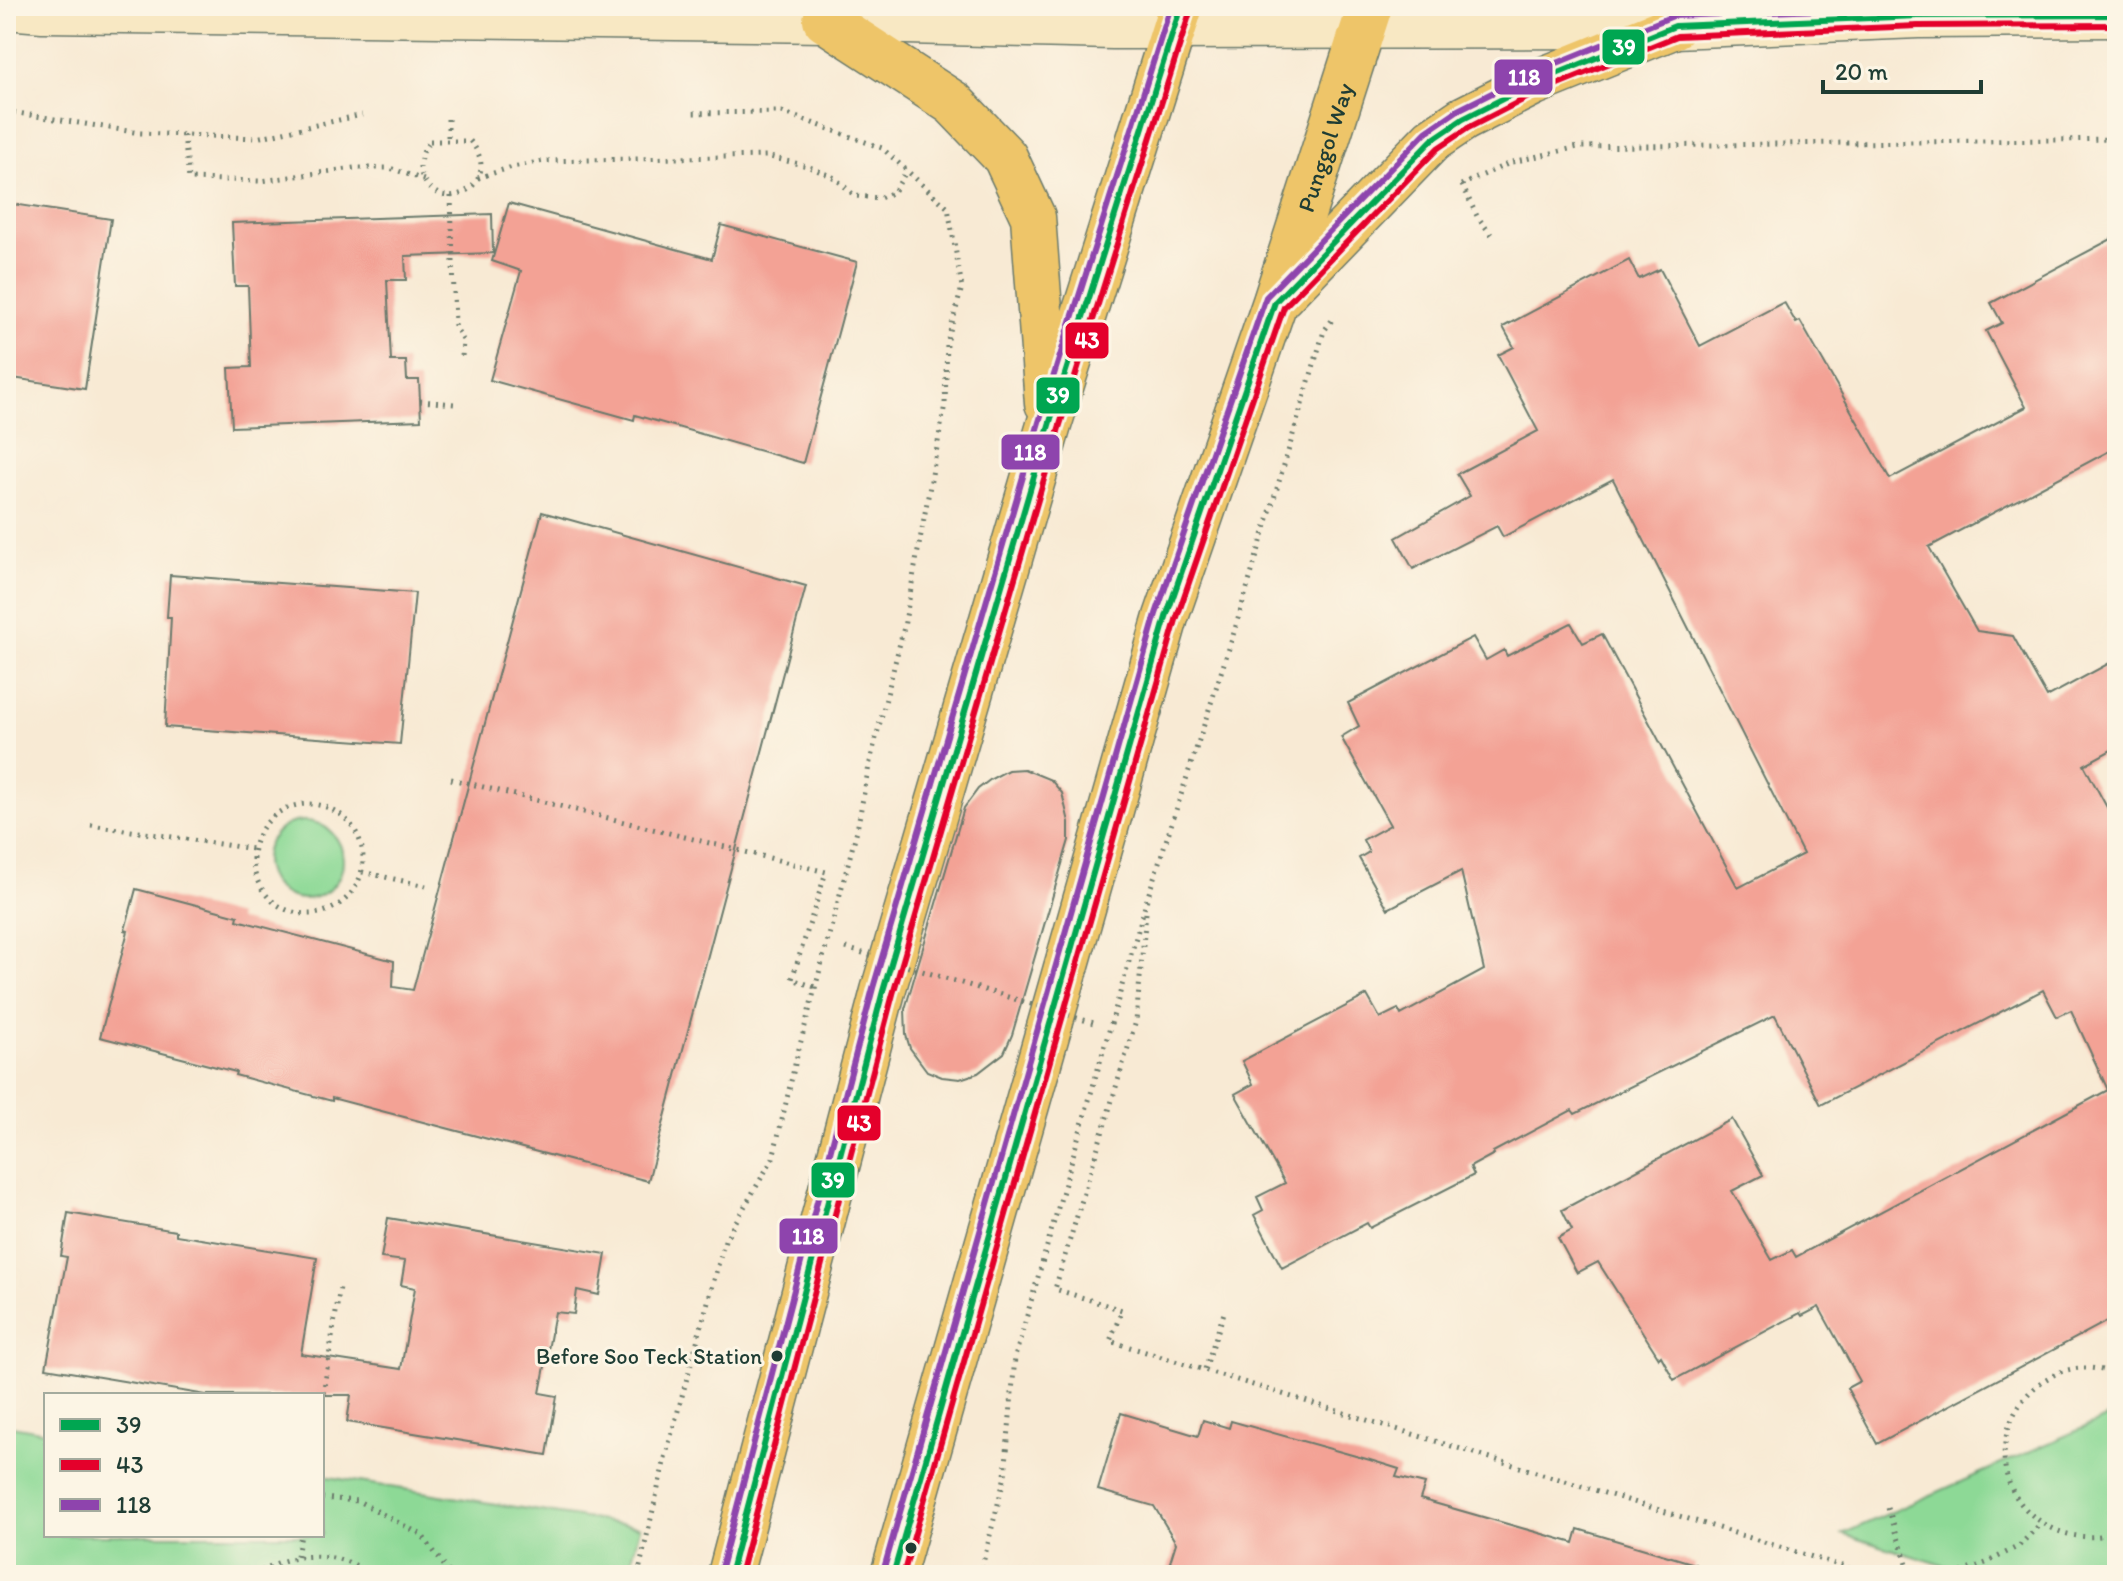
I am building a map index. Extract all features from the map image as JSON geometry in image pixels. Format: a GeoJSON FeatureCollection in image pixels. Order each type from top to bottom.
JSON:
{"type":"FeatureCollection","features":[{"type":"Feature","properties":{"kind":"main road"},"geometry":{"type":"LineString","coordinates":[[6,7],[825,20],[1366,16],[1675,26],[1918,16],[2117,15]]}},
{"type":"Feature","properties":{"kind":"main road","name":"Punggol Way"},"geometry":{"type":"LineString","coordinates":[[893,1575],[1166,617],[1275,302],[1366,16]]}},
{"type":"Feature","properties":{"kind":"main road"},"geometry":{"type":"LineString","coordinates":[[730,1575],[883,991],[1049,425],[1177,17]]}},
{"type":"Feature","properties":{"kind":"main road"},"geometry":{"type":"LineString","coordinates":[[825,20],[953,103],[1005,157],[1033,217],[1049,425]]}},
{"type":"Feature","properties":{"kind":"main road"},"geometry":{"type":"LineString","coordinates":[[1275,302],[1432,140],[1463,119],[1534,83],[1675,26]]}},
{"type":"Feature","properties":{"kind":"path"},"geometry":{"type":"LineString","coordinates":[[6,111],[140,133],[256,138],[362,115]]}},
{"type":"Feature","properties":{"kind":"path"},"geometry":{"type":"LineString","coordinates":[[638,1575],[665,1458],[725,1240],[773,1158],[857,830],[869,766],[904,627],[945,404],[947,343],[962,287],[948,208],[882,148],[782,112],[688,113]]}},
{"type":"Feature","properties":{"kind":"path"},"geometry":{"type":"LineString","coordinates":[[448,119],[448,141]]}},
{"type":"Feature","properties":{"kind":"path"},"geometry":{"type":"LineString","coordinates":[[184,135],[189,179],[261,181],[354,168],[390,168],[424,180]]}},
{"type":"Feature","properties":{"kind":"path"},"geometry":{"type":"LineString","coordinates":[[1448,192],[1512,162],[1578,147],[2117,139]]}},
{"type":"Feature","properties":{"kind":"path"},"geometry":{"type":"LineString","coordinates":[[478,178],[481,159],[470,141],[430,141],[424,149],[420,160],[424,180],[429,188],[451,196],[466,192],[478,178],[544,161],[766,156],[807,166],[835,178],[855,196],[880,198],[894,192],[907,170]]}},
{"type":"Feature","properties":{"kind":"path"},"geometry":{"type":"LineString","coordinates":[[1462,185],[1477,216],[1493,237]]}},
{"type":"Feature","properties":{"kind":"path"},"geometry":{"type":"LineString","coordinates":[[451,196],[455,326],[463,340],[462,357]]}},
{"type":"Feature","properties":{"kind":"path"},"geometry":{"type":"LineString","coordinates":[[980,1575],[1005,1476],[1015,1357],[1147,899],[1232,639],[1324,331],[1333,319]]}},
{"type":"Feature","properties":{"kind":"path"},"geometry":{"type":"LineString","coordinates":[[420,401],[455,404]]}},
{"type":"Feature","properties":{"kind":"path"},"geometry":{"type":"LineString","coordinates":[[451,779],[826,872],[792,979],[815,987]]}},
{"type":"Feature","properties":{"kind":"path"},"geometry":{"type":"LineString","coordinates":[[302,805],[319,806],[342,817],[358,837],[363,854],[362,872],[354,889],[341,902],[325,911],[305,914],[271,901],[259,886],[253,868],[253,849],[259,833],[270,819],[285,809],[302,805]]}},
{"type":"Feature","properties":{"kind":"path"},"geometry":{"type":"LineString","coordinates":[[91,825],[253,849]]}},
{"type":"Feature","properties":{"kind":"path"},"geometry":{"type":"LineString","coordinates":[[362,872],[426,886]]}},
{"type":"Feature","properties":{"kind":"path"},"geometry":{"type":"LineString","coordinates":[[1135,895],[1147,899]]}},
{"type":"Feature","properties":{"kind":"path"},"geometry":{"type":"LineString","coordinates":[[1147,899],[1136,1021],[1055,1289],[1122,1310],[1110,1341],[1871,1575]]}},
{"type":"Feature","properties":{"kind":"path"},"geometry":{"type":"LineString","coordinates":[[846,948],[1097,1024]]}},
{"type":"Feature","properties":{"kind":"path"},"geometry":{"type":"LineString","coordinates":[[323,1393],[340,1287]]}},
{"type":"Feature","properties":{"kind":"path"},"geometry":{"type":"LineString","coordinates":[[1205,1369],[1225,1310]]}},
{"type":"Feature","properties":{"kind":"path"},"geometry":{"type":"LineString","coordinates":[[2117,1375],[2084,1369],[2058,1374],[2035,1387],[2017,1406],[2007,1430],[2003,1456],[2009,1482],[2022,1505],[2041,1523],[2062,1533],[2086,1537],[2114,1533],[2117,1548]]}},
{"type":"Feature","properties":{"kind":"path"},"geometry":{"type":"LineString","coordinates":[[324,1498],[358,1501],[422,1535],[451,1575]]}},
{"type":"Feature","properties":{"kind":"path"},"geometry":{"type":"LineString","coordinates":[[1888,1508],[1911,1575]]}},
{"type":"Feature","properties":{"kind":"path"},"geometry":{"type":"LineString","coordinates":[[1954,1575],[2019,1546],[2041,1523]]}},
{"type":"Feature","properties":{"kind":"path"},"geometry":{"type":"LineString","coordinates":[[297,1556],[301,1537]]}},
{"type":"Feature","properties":{"kind":"path"},"geometry":{"type":"LineString","coordinates":[[255,1575],[266,1567],[297,1556],[330,1556],[362,1568],[371,1575]]}},
{"type":"Feature","properties":{"kind":"green space"},"geometry":{"type":"Polygon","coordinates":[[[304,821],[319,824],[332,832],[340,845],[343,860],[340,875],[332,888],[319,896],[304,899],[289,896],[276,888],[268,875],[265,860],[268,845],[276,832],[289,824],[304,821]]]}},
{"type":"Feature","properties":{"kind":"green space"},"geometry":{"type":"Polygon","coordinates":[[[2117,1413],[2117,1575],[1974,1575],[1842,1534],[2117,1413]]]}},
{"type":"Feature","properties":{"kind":"green space"},"geometry":{"type":"Polygon","coordinates":[[[6,1425],[44,1432],[44,1537],[324,1537],[324,1476],[640,1527],[628,1575],[6,1575],[6,1425]]]}},
{"type":"Feature","properties":{"kind":"building"},"geometry":{"type":"Polygon","coordinates":[[[6,203],[111,219],[85,389],[6,377],[6,203]]]}},
{"type":"Feature","properties":{"kind":"building"},"geometry":{"type":"Polygon","coordinates":[[[509,203],[712,259],[721,225],[857,262],[803,463],[635,415],[634,420],[490,380],[521,271],[492,261],[509,203]]]}},
{"type":"Feature","properties":{"kind":"building"},"geometry":{"type":"Polygon","coordinates":[[[492,214],[493,253],[405,256],[406,280],[387,280],[391,361],[406,361],[407,380],[419,380],[421,420],[232,427],[229,368],[251,367],[248,286],[235,286],[232,223],[492,214]]]}},
{"type":"Feature","properties":{"kind":"building"},"geometry":{"type":"Polygon","coordinates":[[[2117,236],[2117,447],[1929,547],[1977,631],[2013,636],[2047,697],[2117,659],[2117,747],[2084,765],[2117,826],[2117,1316],[1877,1444],[1847,1388],[1860,1381],[1819,1307],[1802,1316],[1800,1313],[1674,1380],[1598,1262],[1577,1273],[1558,1238],[1572,1230],[1562,1210],[1732,1119],[1763,1175],[1732,1191],[1772,1260],[1792,1250],[1796,1257],[2108,1090],[2071,1010],[2057,1017],[2043,990],[1821,1105],[1775,1015],[1575,1114],[1572,1110],[1470,1167],[1474,1175],[1370,1228],[1367,1223],[1282,1268],[1254,1215],[1263,1210],[1257,1197],[1285,1183],[1235,1094],[1253,1084],[1242,1061],[1367,995],[1380,1018],[1398,1009],[1401,1015],[1484,970],[1461,871],[1388,909],[1359,858],[1369,852],[1363,840],[1390,825],[1341,737],[1359,726],[1348,703],[1473,637],[1486,660],[1504,650],[1507,656],[1571,623],[1583,643],[1602,634],[1738,888],[1803,854],[1613,479],[1503,537],[1497,526],[1413,569],[1396,538],[1470,496],[1457,474],[1538,431],[1498,355],[1514,347],[1503,327],[1629,260],[1639,279],[1660,269],[1700,346],[1784,302],[1796,323],[1800,321],[1890,479],[2026,407],[1986,331],[2002,323],[1991,303],[2117,236]]]}},
{"type":"Feature","properties":{"kind":"building"},"geometry":{"type":"Polygon","coordinates":[[[542,512],[806,586],[648,1181],[332,1098],[332,1101],[235,1075],[236,1072],[100,1037],[136,889],[238,916],[237,920],[394,961],[393,987],[413,990],[542,512]]]}},
{"type":"Feature","properties":{"kind":"building"},"geometry":{"type":"Polygon","coordinates":[[[170,575],[415,593],[400,744],[165,727],[170,575]]]}},
{"type":"Feature","properties":{"kind":"building"},"geometry":{"type":"Polygon","coordinates":[[[1024,769],[1051,780],[1062,793],[1069,822],[1069,840],[1004,1053],[978,1073],[960,1079],[942,1077],[927,1071],[910,1048],[905,1009],[964,808],[978,789],[991,779],[1008,770],[1024,769]]]}},
{"type":"Feature","properties":{"kind":"building"},"geometry":{"type":"Polygon","coordinates":[[[68,1213],[176,1231],[176,1235],[317,1258],[301,1354],[401,1369],[415,1288],[401,1285],[405,1261],[381,1258],[388,1218],[606,1254],[599,1295],[577,1290],[574,1314],[555,1312],[540,1393],[557,1396],[547,1455],[347,1422],[351,1395],[194,1393],[46,1368],[67,1257],[61,1256],[68,1213]]]}},
{"type":"Feature","properties":{"kind":"building"},"geometry":{"type":"Polygon","coordinates":[[[1121,1413],[1198,1436],[1203,1420],[1229,1428],[1231,1421],[1370,1460],[1399,1469],[1396,1477],[1425,1484],[1420,1499],[1574,1543],[1578,1529],[1695,1564],[1693,1575],[1166,1575],[1176,1543],[1154,1506],[1098,1490],[1121,1413]]]}},
{"type":"Feature","properties":{"kind":"transit line","name":"118"},"geometry":{"type":"LineString","coordinates":[[720,1572],[873,988],[1039,422],[1171,6]]}},
{"type":"Feature","properties":{"kind":"transit line","name":"39"},"geometry":{"type":"LineString","coordinates":[[730,1575],[883,991],[1049,425],[1181,6]]}},
{"type":"Feature","properties":{"kind":"transit line","name":"118"},"geometry":{"type":"LineString","coordinates":[[883,1572],[1156,614],[1266,297],[1426,132],[1458,110],[1530,74],[1673,16],[1918,6]]}},
{"type":"Feature","properties":{"kind":"transit line","name":"43"},"geometry":{"type":"LineString","coordinates":[[740,1575],[893,994],[1059,428],[1191,9]]}},
{"type":"Feature","properties":{"kind":"transit line","name":"39"},"geometry":{"type":"LineString","coordinates":[[893,1575],[1166,617],[1275,302],[1432,140],[1463,119],[1534,83],[1675,26],[1918,16],[2117,15]]}},
{"type":"Feature","properties":{"kind":"transit line","name":"43"},"geometry":{"type":"LineString","coordinates":[[903,1575],[1176,620],[1284,307],[1438,148],[1468,128],[1538,92],[1677,36],[1918,26],[2117,25]]}},
{"type":"Feature","properties":{"kind":"place","name":"Before Soo Teck Station"},"geometry":{"type":"Point","coordinates":[777,1356]}}]}
